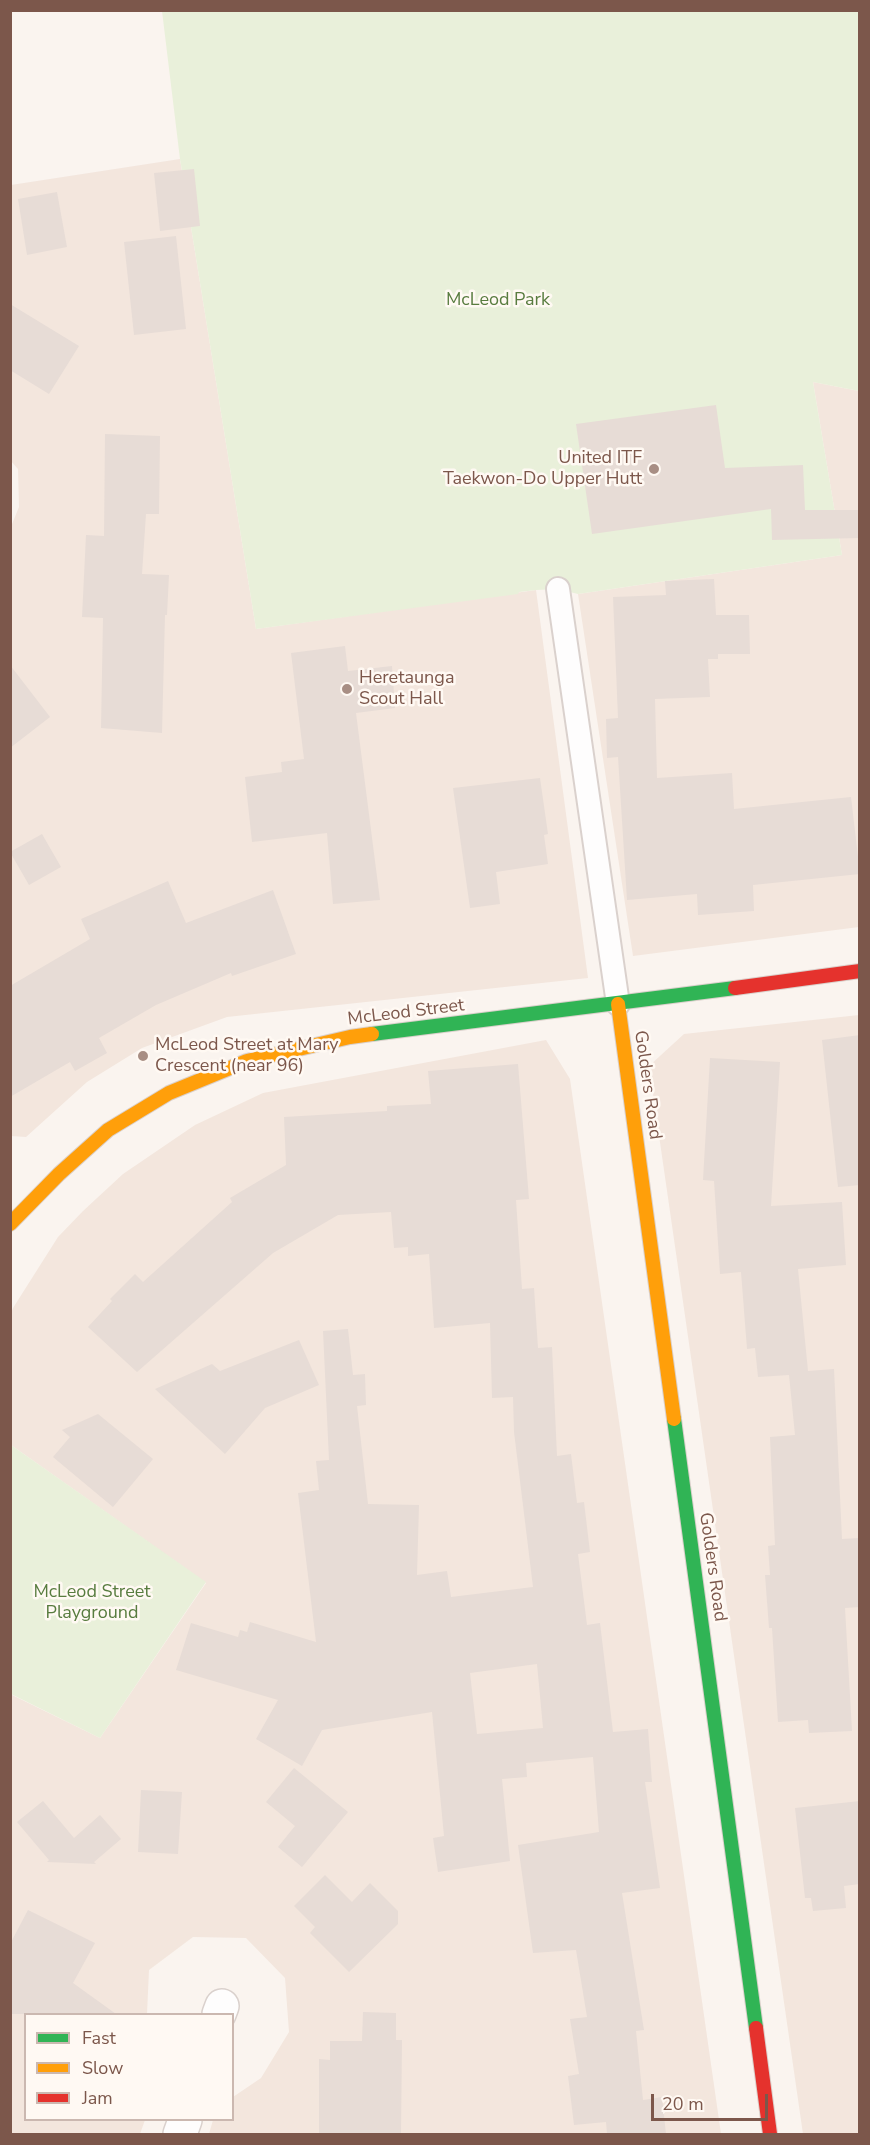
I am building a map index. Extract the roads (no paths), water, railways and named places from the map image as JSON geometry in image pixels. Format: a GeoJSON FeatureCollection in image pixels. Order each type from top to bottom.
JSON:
{"type":"FeatureCollection","features":[{"type":"Feature","properties":{"kind":"street","name":"McLeod Street"},"geometry":{"type":"LineString","coordinates":[[12,1220],[108,1130],[170,1093],[247,1061],[350,1037],[860,971]]}},
{"type":"Feature","properties":{"kind":"street","name":"Golders Road"},"geometry":{"type":"LineString","coordinates":[[618,1004],[770,2134]]}},
{"type":"Feature","properties":{"kind":"lane"},"geometry":{"type":"LineString","coordinates":[[558,589],[618,1004]]}},
{"type":"Feature","properties":{"kind":"place","name":"United ITF Taekwon-Do Upper Hutt"},"geometry":{"type":"Point","coordinates":[654,469]}},
{"type":"Feature","properties":{"kind":"place","name":"Heretaunga Scout Hall"},"geometry":{"type":"Point","coordinates":[347,689]}},
{"type":"Feature","properties":{"kind":"place","name":"McLeod Street at Mary Crescent (near 96)"},"geometry":{"type":"Point","coordinates":[143,1056]}},
{"type":"Feature","properties":{"kind":"park label","name":"McLeod Park"},"geometry":{"type":"Point","coordinates":[498,301]}},
{"type":"Feature","properties":{"kind":"park label","name":"McLeod Street Playground"},"geometry":{"type":"Point","coordinates":[92,1603]}}]}
